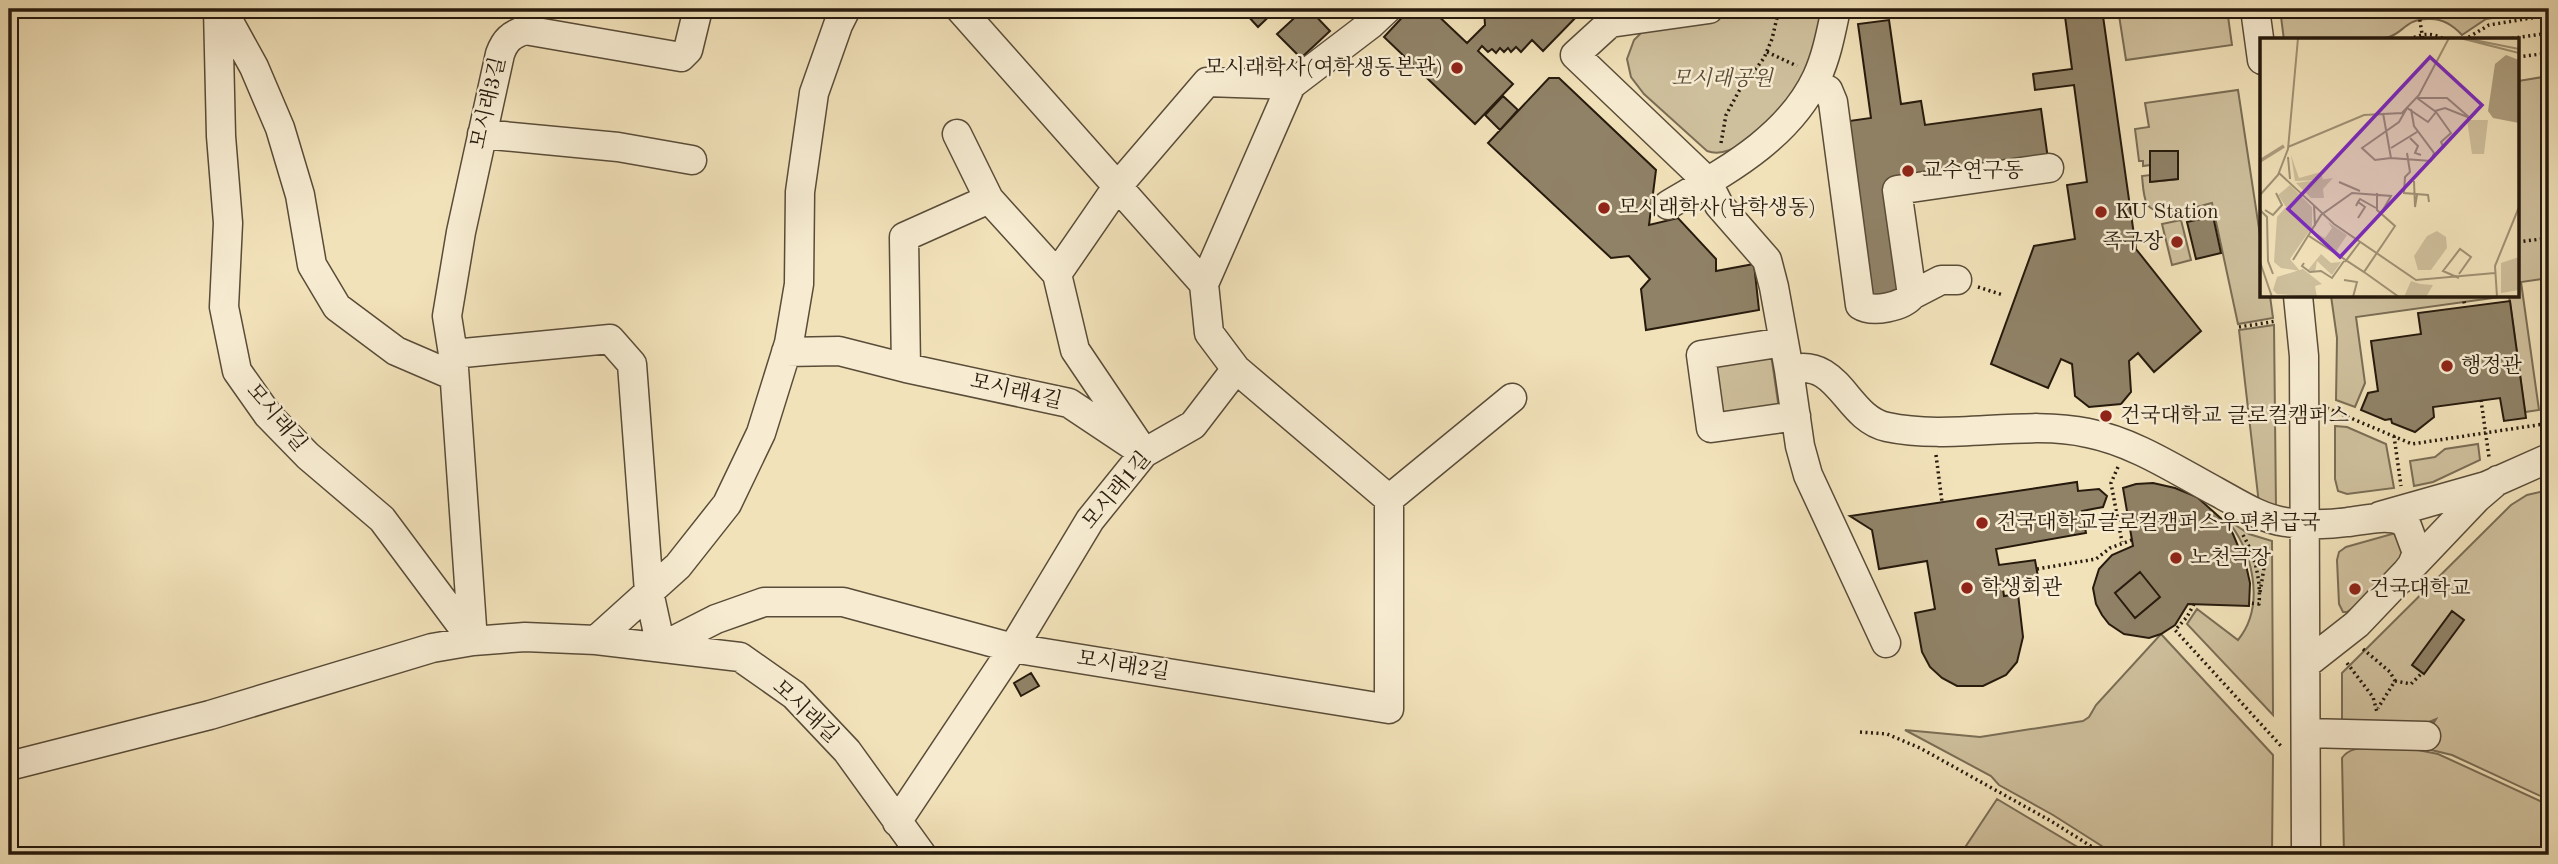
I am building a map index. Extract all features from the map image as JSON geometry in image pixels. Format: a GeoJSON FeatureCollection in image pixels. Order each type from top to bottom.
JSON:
{"type":"FeatureCollection","features":[{"type":"Feature","properties":{"kind":"street","name":"모시래길"},"geometry":{"type":"LineString","coordinates":[[220,9],[254,67],[280,128],[300,195],[312,265],[337,307],[396,351],[453,365]]}},
{"type":"Feature","properties":{"kind":"street","name":"모시래길"},"geometry":{"type":"LineString","coordinates":[[220,9],[221,136],[228,223],[224,307],[237,371],[268,415],[308,456],[382,519],[473,641]]}},
{"type":"Feature","properties":{"kind":"street","name":"모시래3길"},"geometry":{"type":"LineString","coordinates":[[473,641],[447,316],[461,232],[499,54],[504,42],[512,35],[525,30],[681,57],[688,50],[698,9]]}},
{"type":"Feature","properties":{"kind":"street"},"geometry":{"type":"LineString","coordinates":[[596,640],[678,566],[727,504],[761,433],[786,352],[799,284],[800,192],[814,93],[838,24],[846,9]]}},
{"type":"Feature","properties":{"kind":"street"},"geometry":{"type":"LineString","coordinates":[[960,9],[1203,284]]}},
{"type":"Feature","properties":{"kind":"street"},"geometry":{"type":"LineString","coordinates":[[1387,9],[1292,85],[1203,284],[1209,334],[1236,369],[1389,499],[1512,398]]}},
{"type":"Feature","properties":{"kind":"street"},"geometry":{"type":"LineString","coordinates":[[1668,205],[1770,139],[1795,111],[1816,79],[1828,45],[1836,9]]}},
{"type":"Feature","properties":{"kind":"street"},"geometry":{"type":"LineString","coordinates":[[2255,9],[2260,45]]}},
{"type":"Feature","properties":{"kind":"street"},"geometry":{"type":"LineString","coordinates":[[1693,10],[1611,16],[1575,55],[1707,181],[1718,205],[1767,260],[1803,460],[1814,493],[1886,643]]}},
{"type":"Feature","properties":{"kind":"street"},"geometry":{"type":"LineString","coordinates":[[1816,79],[1828,90],[1833,102],[1860,304],[1867,309],[1902,304],[1912,295],[1941,280],[1958,280]]}},
{"type":"Feature","properties":{"kind":"street"},"geometry":{"type":"LineString","coordinates":[[957,134],[989,199],[1058,274],[1117,187],[1207,82],[1292,85]]}},
{"type":"Feature","properties":{"kind":"street"},"geometry":{"type":"LineString","coordinates":[[482,134],[618,148],[692,160]]}},
{"type":"Feature","properties":{"kind":"street"},"geometry":{"type":"LineString","coordinates":[[1912,295],[1897,190],[2049,168]]}},
{"type":"Feature","properties":{"kind":"street"},"geometry":{"type":"LineString","coordinates":[[906,368],[904,237],[989,199]]}},
{"type":"Feature","properties":{"kind":"street","name":"모시래4길"},"geometry":{"type":"LineString","coordinates":[[1058,274],[1074,350],[1144,453]]}},
{"type":"Feature","properties":{"kind":"street"},"geometry":{"type":"LineString","coordinates":[[2298,298],[2304,356],[2306,664],[2294,740],[2306,855]]}},
{"type":"Feature","properties":{"kind":"street"},"geometry":{"type":"LineString","coordinates":[[453,365],[610,339],[632,364],[649,592],[661,647]]}},
{"type":"Feature","properties":{"kind":"street","name":"모시래4길"},"geometry":{"type":"LineString","coordinates":[[786,352],[839,351],[1069,403],[1144,453]]}},
{"type":"Feature","properties":{"kind":"street"},"geometry":{"type":"LineString","coordinates":[[1796,416],[1712,428],[1701,355],[1786,356],[1804,367],[1816,369],[1832,380],[1863,415],[1887,427],[1927,432],[2064,429],[2087,432],[2142,452],[2252,511],[2282,521],[2305,524],[2396,518],[2407,526],[2417,553],[2401,579]]}},
{"type":"Feature","properties":{"kind":"street","name":"모시래1길"},"geometry":{"type":"LineString","coordinates":[[897,822],[1013,648],[1090,520],[1144,453],[1193,425],[1236,369]]}},
{"type":"Feature","properties":{"kind":"street"},"geometry":{"type":"LineString","coordinates":[[2367,520],[2474,489],[2494,470],[2549,458]]}},
{"type":"Feature","properties":{"kind":"street"},"geometry":{"type":"LineString","coordinates":[[2306,664],[2351,630],[2401,579],[2477,498],[2494,470]]}},
{"type":"Feature","properties":{"kind":"street","name":"모시래2길"},"geometry":{"type":"LineString","coordinates":[[661,647],[716,619],[764,603],[843,602],[1013,648],[1389,709],[1389,499]]}},
{"type":"Feature","properties":{"kind":"street","name":"모시래길"},"geometry":{"type":"LineString","coordinates":[[9,766],[210,715],[432,648],[473,641],[525,637],[596,640],[740,657],[794,695],[847,751],[922,855]]}},
{"type":"Feature","properties":{"kind":"street"},"geometry":{"type":"LineString","coordinates":[[2294,740],[2374,721],[2426,736]]}},
{"type":"Feature","properties":{"kind":"path"},"geometry":{"type":"LineString","coordinates":[[1721,147],[1726,115],[1767,52],[1779,9]]}},
{"type":"Feature","properties":{"kind":"path"},"geometry":{"type":"LineString","coordinates":[[2418,9],[2423,38]]}},
{"type":"Feature","properties":{"kind":"path"},"geometry":{"type":"LineString","coordinates":[[2467,38],[2489,24],[2549,15]]}},
{"type":"Feature","properties":{"kind":"path"},"geometry":{"type":"LineString","coordinates":[[2515,38],[2549,33]]}},
{"type":"Feature","properties":{"kind":"path"},"geometry":{"type":"LineString","coordinates":[[2413,38],[2422,34],[2441,38]]}},
{"type":"Feature","properties":{"kind":"path"},"geometry":{"type":"LineString","coordinates":[[1767,52],[1816,79]]}},
{"type":"Feature","properties":{"kind":"path"},"geometry":{"type":"LineString","coordinates":[[2520,57],[2549,53]]}},
{"type":"Feature","properties":{"kind":"path"},"geometry":{"type":"LineString","coordinates":[[2520,242],[2549,238]]}},
{"type":"Feature","properties":{"kind":"path"},"geometry":{"type":"LineString","coordinates":[[2463,298],[2465,307]]}},
{"type":"Feature","properties":{"kind":"path"},"geometry":{"type":"LineString","coordinates":[[2239,327],[2279,321]]}},
{"type":"Feature","properties":{"kind":"path"},"geometry":{"type":"LineString","coordinates":[[2481,400],[2494,470]]}},
{"type":"Feature","properties":{"kind":"path"},"geometry":{"type":"LineString","coordinates":[[2327,408],[2412,444],[2544,424]]}},
{"type":"Feature","properties":{"kind":"path"},"geometry":{"type":"LineString","coordinates":[[2394,436],[2400,476]]}},
{"type":"Feature","properties":{"kind":"path"},"geometry":{"type":"LineString","coordinates":[[1937,460],[1942,502]]}},
{"type":"Feature","properties":{"kind":"path"},"geometry":{"type":"LineString","coordinates":[[2119,465],[2111,483],[2122,542]]}},
{"type":"Feature","properties":{"kind":"path"},"geometry":{"type":"LineString","coordinates":[[2250,538],[2242,532],[2255,562],[2260,593]]}},
{"type":"Feature","properties":{"kind":"path"},"geometry":{"type":"LineString","coordinates":[[2037,569],[2096,559],[2110,548],[2132,540]]}},
{"type":"Feature","properties":{"kind":"path"},"geometry":{"type":"LineString","coordinates":[[2250,603],[2259,604],[2270,544],[2257,542]]}},
{"type":"Feature","properties":{"kind":"path"},"geometry":{"type":"LineString","coordinates":[[2194,604],[2188,617],[2175,631],[2294,740]]}},
{"type":"Feature","properties":{"kind":"path"},"geometry":{"type":"LineString","coordinates":[[2358,644],[2389,672],[2395,681],[2411,684],[2422,673]]}},
{"type":"Feature","properties":{"kind":"path"},"geometry":{"type":"LineString","coordinates":[[2344,659],[2367,688],[2374,721]]}},
{"type":"Feature","properties":{"kind":"path"},"geometry":{"type":"LineString","coordinates":[[2374,721],[2395,681]]}},
{"type":"Feature","properties":{"kind":"path"},"geometry":{"type":"LineString","coordinates":[[1860,732],[1887,734],[1920,748],[2051,821],[2105,855]]}},
{"type":"Feature","properties":{"kind":"green space","name":"모시래공원"},"geometry":{"type":"Polygon","coordinates":[[[1767,9],[1817,9],[1821,25],[1818,42],[1796,86],[1762,128],[1743,143],[1724,152],[1707,151],[1644,94],[1631,77],[1627,59],[1634,40],[1647,27],[1767,9]]]}},
{"type":"Feature","properties":{"kind":"green space"},"geometry":{"type":"Polygon","coordinates":[[[2118,9],[2227,9],[2232,45],[2126,60],[2118,9]]]}},
{"type":"Feature","properties":{"kind":"green space"},"geometry":{"type":"Polygon","coordinates":[[[2280,9],[2549,9],[2486,19],[2462,35],[2446,23],[2428,19],[2415,21],[2394,35],[2382,38],[2284,38],[2280,9]]]}},
{"type":"Feature","properties":{"kind":"green space"},"geometry":{"type":"Polygon","coordinates":[[[2549,76],[2549,278],[2521,282],[2539,410],[2525,412],[2509,298],[2520,298],[2520,81],[2549,76]]]}},
{"type":"Feature","properties":{"kind":"green space"},"geometry":{"type":"Polygon","coordinates":[[[2238,90],[2260,235],[2260,298],[2270,298],[2273,318],[2238,324],[2212,203],[2168,212],[2159,212],[2147,204],[2142,176],[2150,175],[2151,182],[2178,179],[2178,151],[2151,151],[2150,165],[2143,166],[2143,161],[2139,161],[2135,129],[2149,127],[2145,103],[2238,90]]]}},
{"type":"Feature","properties":{"kind":"green space","name":"족구장"},"geometry":{"type":"Polygon","coordinates":[[[2181,220],[2191,260],[2172,265],[2162,224],[2181,220]]]}},
{"type":"Feature","properties":{"kind":"green space"},"geometry":{"type":"Polygon","coordinates":[[[2331,298],[2493,298],[2356,317],[2365,383],[2355,407],[2336,400],[2337,338],[2331,298]]]}},
{"type":"Feature","properties":{"kind":"green space"},"geometry":{"type":"Polygon","coordinates":[[[2274,325],[2276,508],[2259,504],[2239,330],[2274,325]]]}},
{"type":"Feature","properties":{"kind":"green space"},"geometry":{"type":"Polygon","coordinates":[[[1771,354],[1779,409],[1722,417],[1714,362],[1771,354]]]}},
{"type":"Feature","properties":{"kind":"green space"},"geometry":{"type":"Polygon","coordinates":[[[2335,426],[2347,427],[2386,444],[2394,488],[2347,494],[2338,491],[2335,479],[2335,426]]]}},
{"type":"Feature","properties":{"kind":"green space"},"geometry":{"type":"Polygon","coordinates":[[[2478,444],[2480,460],[2433,482],[2414,486],[2410,461],[2435,457],[2445,449],[2478,444]]]}},
{"type":"Feature","properties":{"kind":"green space"},"geometry":{"type":"Polygon","coordinates":[[[2549,490],[2549,800],[2452,755],[2419,747],[2436,719],[2424,724],[2342,723],[2342,673],[2511,505],[2527,495],[2549,490]]]}},
{"type":"Feature","properties":{"kind":"green space"},"geometry":{"type":"Polygon","coordinates":[[[2225,518],[2249,534],[2272,541],[2273,715],[2187,624],[2197,609],[2238,640],[2247,626],[2254,594],[2249,561],[2235,530],[2225,518]]]}},
{"type":"Feature","properties":{"kind":"green space"},"geometry":{"type":"Polygon","coordinates":[[[2396,534],[2407,548],[2398,563],[2354,607],[2343,612],[2339,604],[2339,552],[2346,547],[2396,534]]]}},
{"type":"Feature","properties":{"kind":"green space"},"geometry":{"type":"Polygon","coordinates":[[[2161,634],[2273,755],[2272,855],[2116,855],[1999,785],[1991,776],[1905,730],[1980,737],[2083,721],[2161,634]]]}},
{"type":"Feature","properties":{"kind":"green space"},"geometry":{"type":"Polygon","coordinates":[[[2380,747],[2438,754],[2549,805],[2549,855],[2344,855],[2342,758],[2349,751],[2380,747]]]}},
{"type":"Feature","properties":{"kind":"green space"},"geometry":{"type":"Polygon","coordinates":[[[1997,799],[2091,855],[1960,855],[1997,799]]]}},
{"type":"Feature","properties":{"kind":"building"},"geometry":{"type":"Polygon","coordinates":[[[1251,9],[1277,9],[1258,27],[1246,14],[1251,9]]]}},
{"type":"Feature","properties":{"kind":"building"},"geometry":{"type":"Polygon","coordinates":[[[1304,9],[1309,9],[1330,31],[1301,58],[1277,34],[1304,9]]]}},
{"type":"Feature","properties":{"kind":"building","name":"모시래학사(여학생동본관)"},"geometry":{"type":"Polygon","coordinates":[[[1410,9],[1431,9],[1467,43],[1485,25],[1484,9],[1584,9],[1543,51],[1532,40],[1521,52],[1516,47],[1511,52],[1508,48],[1504,52],[1500,48],[1496,53],[1492,49],[1488,52],[1482,46],[1478,51],[1513,84],[1475,124],[1384,37],[1410,9]]]}},
{"type":"Feature","properties":{"kind":"building","name":"KU Station"},"geometry":{"type":"Polygon","coordinates":[[[2064,9],[2102,9],[2136,249],[2201,331],[2154,372],[2138,353],[2129,361],[2131,392],[2121,404],[2089,407],[2075,396],[2072,364],[2061,359],[2048,388],[1991,364],[2034,246],[2075,239],[2067,185],[2087,182],[2074,85],[2035,90],[2033,74],[2072,69],[2064,9]]]}},
{"type":"Feature","properties":{"kind":"building","name":"교수연구동"},"geometry":{"type":"Polygon","coordinates":[[[1889,20],[1901,104],[1921,101],[1925,125],[2041,109],[2048,159],[1888,182],[1903,296],[1867,301],[1842,122],[1871,118],[1858,24],[1889,20]]]}},
{"type":"Feature","properties":{"kind":"building","name":"모시래학사(남학생동)"},"geometry":{"type":"Polygon","coordinates":[[[1549,78],[1559,78],[1656,170],[1649,225],[1678,218],[1716,259],[1716,271],[1754,264],[1759,310],[1646,330],[1641,289],[1650,279],[1629,256],[1611,258],[1488,143],[1549,78]]]}},
{"type":"Feature","properties":{"kind":"building"},"geometry":{"type":"Polygon","coordinates":[[[1503,96],[1518,110],[1500,130],[1485,115],[1503,96]]]}},
{"type":"Feature","properties":{"kind":"building"},"geometry":{"type":"Polygon","coordinates":[[[2150,151],[2178,151],[2178,179],[2150,182],[2150,151]]]}},
{"type":"Feature","properties":{"kind":"building"},"geometry":{"type":"Polygon","coordinates":[[[2213,216],[2221,253],[2196,259],[2187,222],[2213,216]]]}},
{"type":"Feature","properties":{"kind":"building","name":"행정관"},"geometry":{"type":"Polygon","coordinates":[[[2510,301],[2526,418],[2504,421],[2500,398],[2433,407],[2434,417],[2415,432],[2392,423],[2391,419],[2385,420],[2361,410],[2368,393],[2378,391],[2371,341],[2421,334],[2418,313],[2510,301]]]}},
{"type":"Feature","properties":{"kind":"building","name":"학생회관"},"geometry":{"type":"Polygon","coordinates":[[[2077,482],[2078,491],[2099,489],[2107,496],[2103,507],[2082,511],[2086,533],[1996,549],[1999,565],[2035,560],[2038,577],[2002,582],[2004,596],[2018,594],[2023,637],[2017,662],[2006,675],[1983,686],[1957,686],[1942,678],[1930,667],[1922,652],[1915,613],[1935,609],[1927,561],[1879,569],[1872,530],[1850,516],[2077,482]]]}},
{"type":"Feature","properties":{"kind":"building","name":"노천극장"},"geometry":{"type":"Polygon","coordinates":[[[2153,483],[2197,497],[2226,523],[2246,565],[2250,583],[2249,606],[2188,604],[2175,625],[2149,638],[2124,634],[2109,624],[2096,604],[2093,588],[2099,569],[2112,555],[2133,546],[2123,488],[2153,483]]]}},
{"type":"Feature","properties":{"kind":"building"},"geometry":{"type":"Polygon","coordinates":[[[2140,572],[2160,597],[2135,618],[2115,593],[2140,572]]]}},
{"type":"Feature","properties":{"kind":"building"},"geometry":{"type":"Polygon","coordinates":[[[2452,611],[2464,620],[2424,674],[2412,665],[2452,611]]]}},
{"type":"Feature","properties":{"kind":"building"},"geometry":{"type":"Polygon","coordinates":[[[1031,673],[1039,686],[1021,696],[1014,683],[1031,673]]]}},
{"type":"Feature","properties":{"kind":"place","name":"모시래학사(여학생동본관)"},"geometry":{"type":"Point","coordinates":[1457,68]}},
{"type":"Feature","properties":{"kind":"place","name":"교수연구동"},"geometry":{"type":"Point","coordinates":[1908,171]}},
{"type":"Feature","properties":{"kind":"place","name":"모시래학사(남학생동)"},"geometry":{"type":"Point","coordinates":[1604,208]}},
{"type":"Feature","properties":{"kind":"place","name":"KU Station"},"geometry":{"type":"Point","coordinates":[2101,212]}},
{"type":"Feature","properties":{"kind":"place","name":"족구장"},"geometry":{"type":"Point","coordinates":[2177,242]}},
{"type":"Feature","properties":{"kind":"place","name":"행정관"},"geometry":{"type":"Point","coordinates":[2447,366]}},
{"type":"Feature","properties":{"kind":"place","name":"건국대학교 글로컬캠퍼스"},"geometry":{"type":"Point","coordinates":[2106,416]}},
{"type":"Feature","properties":{"kind":"place","name":"건국대학교글로컬캠퍼스우편취급국"},"geometry":{"type":"Point","coordinates":[1982,523]}},
{"type":"Feature","properties":{"kind":"place","name":"노천극장"},"geometry":{"type":"Point","coordinates":[2176,558]}},
{"type":"Feature","properties":{"kind":"place","name":"학생회관"},"geometry":{"type":"Point","coordinates":[1967,588]}},
{"type":"Feature","properties":{"kind":"place","name":"건국대학교"},"geometry":{"type":"Point","coordinates":[2355,589]}}]}
